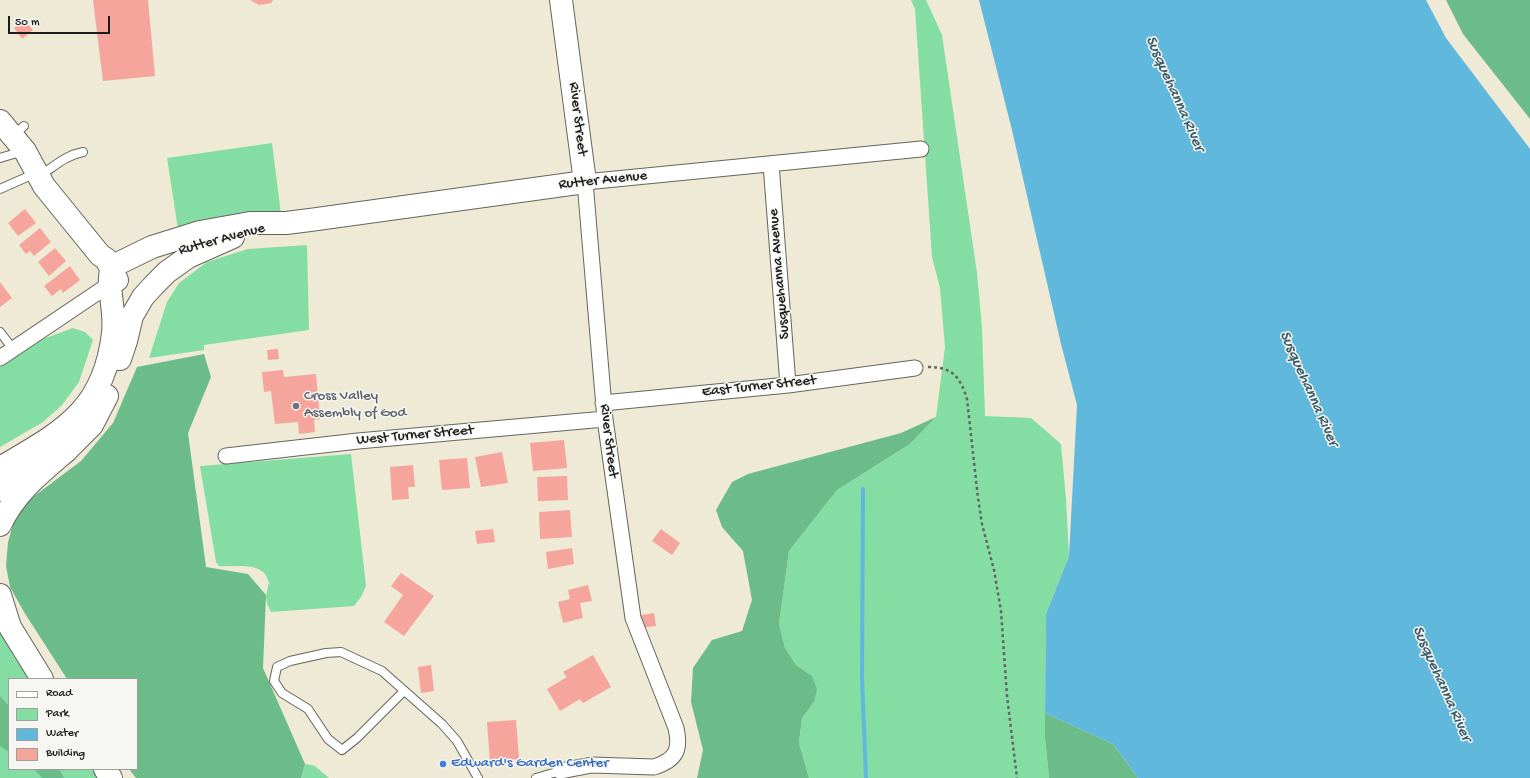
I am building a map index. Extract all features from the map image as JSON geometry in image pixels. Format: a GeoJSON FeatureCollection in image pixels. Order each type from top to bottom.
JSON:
{"type":"FeatureCollection","features":[{"type":"Feature","properties":{"kind":"main road","name":"River Street"},"geometry":{"type":"LineString","coordinates":[[561,0],[585,182]]}},
{"type":"Feature","properties":{"kind":"main road"},"geometry":{"type":"LineString","coordinates":[[15,134],[40,179],[109,271],[122,299],[123,317],[121,342],[115,372]]}},
{"type":"Feature","properties":{"kind":"main road","name":"Rutter Avenue"},"geometry":{"type":"LineString","coordinates":[[109,271],[137,268],[199,244],[286,223],[585,182]]}},
{"type":"Feature","properties":{"kind":"main road","name":"Rutter Avenue"},"geometry":{"type":"LineString","coordinates":[[109,271],[152,247],[200,232],[250,223],[286,223]]}},
{"type":"Feature","properties":{"kind":"main road"},"geometry":{"type":"LineString","coordinates":[[0,525],[15,499],[92,425],[108,392],[126,341],[132,316],[143,298],[167,272],[188,257],[233,237]]}},
{"type":"Feature","properties":{"kind":"main road"},"geometry":{"type":"LineString","coordinates":[[0,468],[56,434],[71,422],[89,402],[106,368],[114,333],[114,318],[109,271]]}},
{"type":"Feature","properties":{"kind":"main road"},"geometry":{"type":"LineString","coordinates":[[0,490],[66,451]]}},
{"type":"Feature","properties":{"kind":"main road"},"geometry":{"type":"LineString","coordinates":[[0,595],[5,620],[41,678]]}},
{"type":"Feature","properties":{"kind":"street","name":"Rutter Avenue"},"geometry":{"type":"LineString","coordinates":[[585,182],[921,149]]}},
{"type":"Feature","properties":{"kind":"street","name":"Susquehanna Avenue"},"geometry":{"type":"LineString","coordinates":[[771,164],[788,385]]}},
{"type":"Feature","properties":{"kind":"street","name":"River Street"},"geometry":{"type":"LineString","coordinates":[[560,771],[592,765],[654,767],[664,764],[672,758],[678,750],[679,739],[633,618],[604,419],[585,182]]}},
{"type":"Feature","properties":{"kind":"street","name":"Rutter Avenue"},"geometry":{"type":"LineString","coordinates":[[0,358],[109,271]]}},
{"type":"Feature","properties":{"kind":"street","name":"East Turner Street"},"geometry":{"type":"LineString","coordinates":[[603,403],[788,385],[915,368]]}},
{"type":"Feature","properties":{"kind":"street","name":"West Turner Street"},"geometry":{"type":"LineString","coordinates":[[226,456],[358,441],[604,419]]}},
{"type":"Feature","properties":{"kind":"lane"},"geometry":{"type":"LineString","coordinates":[[0,158],[15,134]]}},
{"type":"Feature","properties":{"kind":"lane"},"geometry":{"type":"LineString","coordinates":[[0,189],[40,179],[44,173],[63,159],[73,154],[83,152]]}},
{"type":"Feature","properties":{"kind":"lane"},"geometry":{"type":"LineString","coordinates":[[0,332],[13,349]]}},
{"type":"Feature","properties":{"kind":"lane"},"geometry":{"type":"LineString","coordinates":[[404,691],[357,738],[342,750],[328,739],[308,709],[282,693],[274,681],[277,667],[290,661],[326,653],[341,652],[382,671],[442,724],[457,741],[478,778]]}},
{"type":"Feature","properties":{"kind":"lane"},"geometry":{"type":"LineString","coordinates":[[536,778],[560,771]]}},
{"type":"Feature","properties":{"kind":"path"},"geometry":{"type":"LineString","coordinates":[[915,368],[938,367],[951,372],[957,376],[960,381],[967,399],[982,524],[994,570],[1001,611],[1007,696],[1017,778]]}},
{"type":"Feature","properties":{"kind":"green space"},"geometry":{"type":"Polygon","coordinates":[[[911,0],[926,0],[942,35],[977,273],[982,328],[985,416],[1031,418],[1061,444],[1069,556],[1046,614],[1045,737],[1049,778],[809,778],[799,743],[802,718],[814,702],[812,676],[796,665],[785,648],[779,624],[789,551],[837,490],[910,444],[936,417],[945,347],[940,288],[932,257],[915,9],[911,0]]]}},
{"type":"Feature","properties":{"kind":"green space"},"geometry":{"type":"Polygon","coordinates":[[[1446,0],[1530,0],[1530,119],[1463,34],[1446,0]]]}},
{"type":"Feature","properties":{"kind":"green space"},"geometry":{"type":"Polygon","coordinates":[[[272,143],[281,214],[178,229],[167,158],[272,143]]]}},
{"type":"Feature","properties":{"kind":"green space"},"geometry":{"type":"Polygon","coordinates":[[[307,245],[309,330],[204,345],[204,350],[149,358],[167,302],[179,283],[207,262],[248,249],[307,245]]]}},
{"type":"Feature","properties":{"kind":"green space"},"geometry":{"type":"Polygon","coordinates":[[[73,328],[85,332],[93,340],[79,382],[62,405],[43,422],[0,447],[0,367],[43,339],[73,328]]]}},
{"type":"Feature","properties":{"kind":"green space"},"geometry":{"type":"Polygon","coordinates":[[[204,354],[211,377],[188,433],[206,567],[248,574],[266,595],[263,668],[305,764],[301,778],[136,778],[130,770],[138,770],[138,678],[66,678],[24,612],[10,587],[6,566],[8,542],[15,518],[29,500],[81,461],[113,423],[137,367],[204,354]]]}},
{"type":"Feature","properties":{"kind":"green space"},"geometry":{"type":"Polygon","coordinates":[[[936,417],[910,444],[837,490],[789,551],[779,624],[785,648],[796,665],[812,676],[817,689],[814,702],[802,718],[799,743],[809,778],[697,778],[703,750],[691,702],[693,668],[712,640],[742,631],[752,600],[743,551],[722,527],[716,510],[732,482],[748,474],[901,433],[936,417]]]}},
{"type":"Feature","properties":{"kind":"green space"},"geometry":{"type":"Polygon","coordinates":[[[351,454],[366,586],[361,597],[354,606],[271,612],[266,598],[269,583],[264,573],[254,567],[219,566],[216,562],[200,466],[351,454]]]}},
{"type":"Feature","properties":{"kind":"green space"},"geometry":{"type":"Polygon","coordinates":[[[0,630],[14,657],[28,678],[8,678],[8,770],[94,770],[99,778],[0,778],[0,630]]]}},
{"type":"Feature","properties":{"kind":"green space"},"geometry":{"type":"Polygon","coordinates":[[[0,696],[8,705],[8,751],[0,746],[0,696]]]}},
{"type":"Feature","properties":{"kind":"green space"},"geometry":{"type":"Polygon","coordinates":[[[1045,713],[1113,744],[1138,778],[1049,778],[1045,737],[1045,713]]]}},
{"type":"Feature","properties":{"kind":"green space"},"geometry":{"type":"Polygon","coordinates":[[[305,764],[315,766],[329,778],[301,778],[305,764]]]}},
{"type":"Feature","properties":{"kind":"green space"},"geometry":{"type":"Polygon","coordinates":[[[35,770],[60,770],[64,778],[42,778],[35,770]]]}},
{"type":"Feature","properties":{"kind":"water","name":"Susquehanna River"},"geometry":{"type":"Polygon","coordinates":[[[979,0],[1426,0],[1446,38],[1530,149],[1530,778],[1138,778],[1113,744],[1045,713],[1046,614],[1069,556],[1077,405],[1061,344],[1011,126],[979,0]]]}},
{"type":"Feature","properties":{"kind":"building"},"geometry":{"type":"Polygon","coordinates":[[[93,0],[148,0],[155,76],[103,81],[93,0]]]}},
{"type":"Feature","properties":{"kind":"building"},"geometry":{"type":"Polygon","coordinates":[[[250,0],[273,0],[271,3],[259,5],[250,0]]]}},
{"type":"Feature","properties":{"kind":"building"},"geometry":{"type":"Polygon","coordinates":[[[24,20],[33,30],[22,39],[14,28],[24,20]]]}},
{"type":"Feature","properties":{"kind":"building"},"geometry":{"type":"Polygon","coordinates":[[[25,209],[36,223],[18,236],[8,223],[25,209]]]}},
{"type":"Feature","properties":{"kind":"building"},"geometry":{"type":"Polygon","coordinates":[[[40,228],[51,242],[34,256],[30,251],[26,254],[19,245],[40,228]]]}},
{"type":"Feature","properties":{"kind":"building"},"geometry":{"type":"Polygon","coordinates":[[[55,248],[66,261],[49,276],[38,262],[55,248]]]}},
{"type":"Feature","properties":{"kind":"building"},"geometry":{"type":"Polygon","coordinates":[[[70,266],[80,280],[63,293],[61,289],[52,296],[44,286],[70,266]]]}},
{"type":"Feature","properties":{"kind":"building"},"geometry":{"type":"Polygon","coordinates":[[[0,282],[12,298],[0,307],[0,282]]]}},
{"type":"Feature","properties":{"kind":"building"},"geometry":{"type":"Polygon","coordinates":[[[278,349],[279,359],[268,360],[267,350],[278,349]]]}},
{"type":"Feature","properties":{"kind":"building","name":"Cross Valley Assembly of God"},"geometry":{"type":"Polygon","coordinates":[[[283,370],[284,377],[316,374],[320,419],[314,420],[315,432],[299,434],[298,422],[275,424],[271,391],[264,392],[262,372],[283,370]]]}},
{"type":"Feature","properties":{"kind":"building"},"geometry":{"type":"Polygon","coordinates":[[[564,440],[567,468],[533,471],[530,443],[564,440]]]}},
{"type":"Feature","properties":{"kind":"building"},"geometry":{"type":"Polygon","coordinates":[[[502,452],[508,483],[481,487],[475,457],[502,452]]]}},
{"type":"Feature","properties":{"kind":"building"},"geometry":{"type":"Polygon","coordinates":[[[467,458],[470,488],[442,490],[439,460],[467,458]]]}},
{"type":"Feature","properties":{"kind":"building"},"geometry":{"type":"Polygon","coordinates":[[[413,465],[415,487],[408,487],[409,499],[392,500],[390,467],[413,465]]]}},
{"type":"Feature","properties":{"kind":"building"},"geometry":{"type":"Polygon","coordinates":[[[567,476],[568,500],[538,501],[537,477],[567,476]]]}},
{"type":"Feature","properties":{"kind":"building"},"geometry":{"type":"Polygon","coordinates":[[[570,510],[572,537],[540,539],[539,512],[570,510]]]}},
{"type":"Feature","properties":{"kind":"building"},"geometry":{"type":"Polygon","coordinates":[[[493,529],[495,542],[477,544],[475,531],[493,529]]]}},
{"type":"Feature","properties":{"kind":"building"},"geometry":{"type":"Polygon","coordinates":[[[661,529],[680,543],[672,555],[652,541],[661,529]]]}},
{"type":"Feature","properties":{"kind":"building"},"geometry":{"type":"Polygon","coordinates":[[[572,548],[574,564],[548,569],[546,552],[572,548]]]}},
{"type":"Feature","properties":{"kind":"building"},"geometry":{"type":"Polygon","coordinates":[[[401,573],[434,596],[404,636],[384,622],[403,595],[391,586],[401,573]]]}},
{"type":"Feature","properties":{"kind":"building"},"geometry":{"type":"Polygon","coordinates":[[[588,585],[592,601],[580,603],[583,618],[563,623],[558,602],[570,599],[568,590],[588,585]]]}},
{"type":"Feature","properties":{"kind":"building"},"geometry":{"type":"Polygon","coordinates":[[[654,613],[656,626],[638,628],[636,616],[654,613]]]}},
{"type":"Feature","properties":{"kind":"building"},"geometry":{"type":"Polygon","coordinates":[[[593,655],[611,687],[583,703],[580,699],[560,711],[547,689],[567,677],[563,672],[593,655]]]}},
{"type":"Feature","properties":{"kind":"building"},"geometry":{"type":"Polygon","coordinates":[[[431,665],[434,691],[421,693],[418,667],[431,665]]]}},
{"type":"Feature","properties":{"kind":"building"},"geometry":{"type":"Polygon","coordinates":[[[516,720],[519,759],[490,762],[487,722],[516,720]]]}},
{"type":"Feature","properties":{"kind":"waterway"},"geometry":{"type":"LineString","coordinates":[[863,489],[862,678],[866,778]]}},
{"type":"Feature","properties":{"kind":"place","name":"Cross Valley Assembly of God"},"geometry":{"type":"Point","coordinates":[296,406]}},
{"type":"Feature","properties":{"kind":"place","name":"Edward's Garden Center"},"geometry":{"type":"Point","coordinates":[443,764]}}]}
